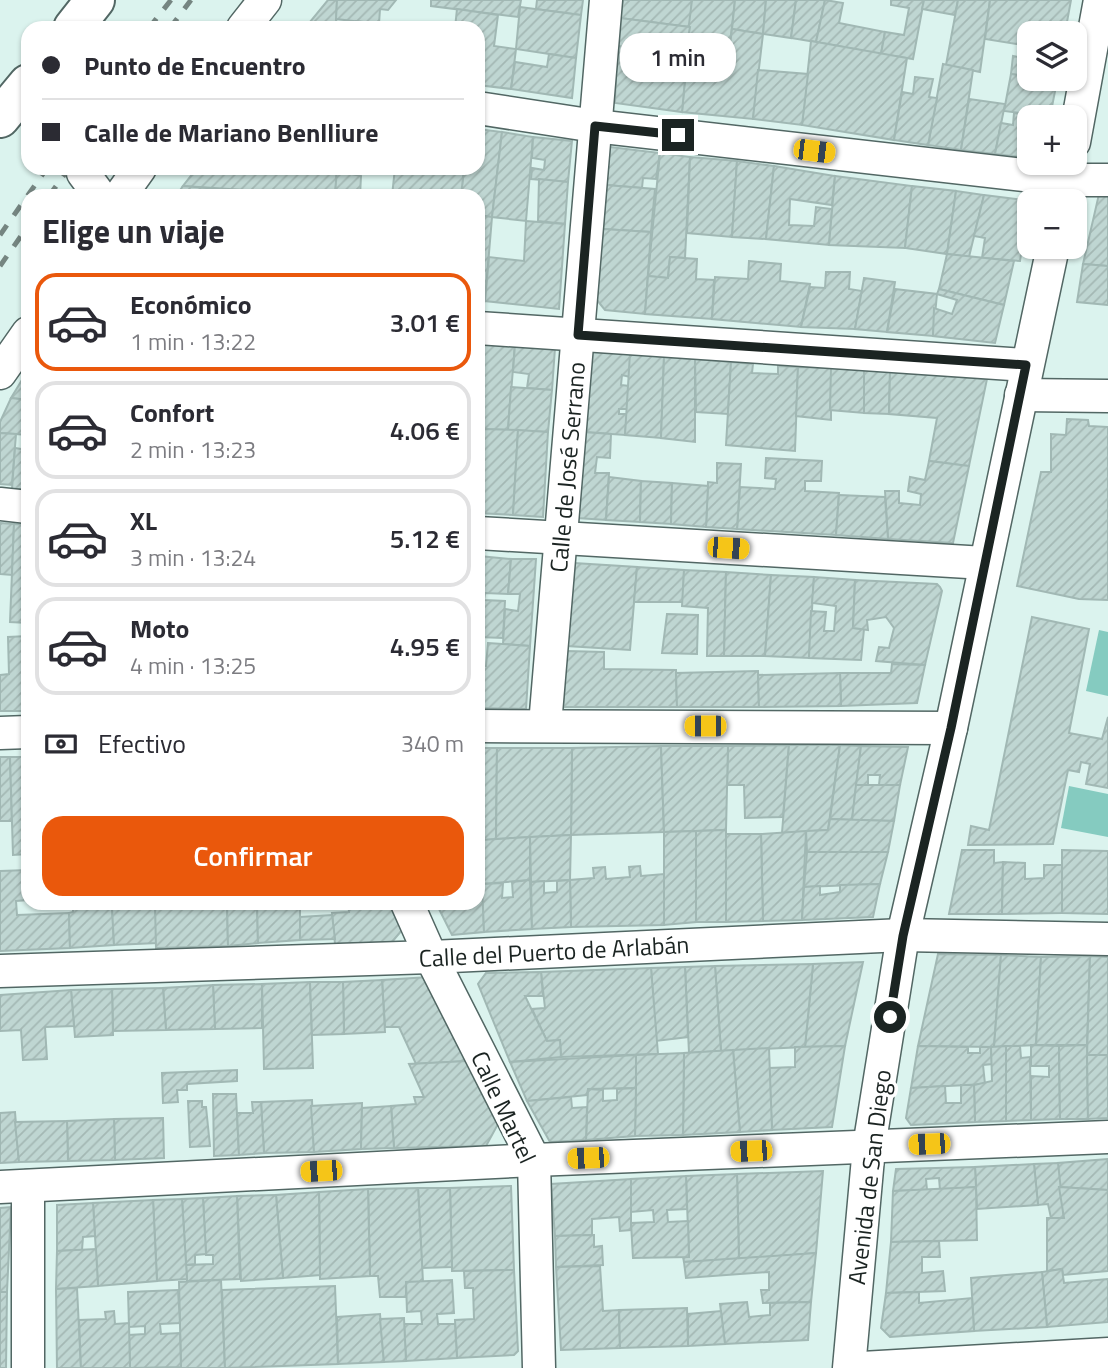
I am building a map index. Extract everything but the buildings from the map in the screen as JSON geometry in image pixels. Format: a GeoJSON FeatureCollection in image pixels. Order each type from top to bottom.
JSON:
{"type":"FeatureCollection","features":[{"type":"Feature","properties":{"kind":"main road"},"geometry":{"type":"LineString","coordinates":[[78,21],[95,0]]}},
{"type":"Feature","properties":{"kind":"main road"},"geometry":{"type":"LineString","coordinates":[[0,118],[21,92]]}},
{"type":"Feature","properties":{"kind":"street"},"geometry":{"type":"LineString","coordinates":[[248,21],[265,0]]}},
{"type":"Feature","properties":{"kind":"street","name":"Calle de José Serrano"},"geometry":{"type":"LineString","coordinates":[[545,725],[606,0]]}},
{"type":"Feature","properties":{"kind":"street"},"geometry":{"type":"LineString","coordinates":[[1081,105],[1100,0]]}},
{"type":"Feature","properties":{"kind":"street"},"geometry":{"type":"LineString","coordinates":[[485,109],[595,126],[1067,181],[1108,180]]}},
{"type":"Feature","properties":{"kind":"street","name":"Avenida de San Diego"},"geometry":{"type":"LineString","coordinates":[[849,1368],[869,1147],[903,936],[951,728],[1050,259]]}},
{"type":"Feature","properties":{"kind":"street"},"geometry":{"type":"LineString","coordinates":[[485,328],[578,335],[1023,380],[1108,396]]}},
{"type":"Feature","properties":{"kind":"street"},"geometry":{"type":"LineString","coordinates":[[0,373],[21,343]]}},
{"type":"Feature","properties":{"kind":"street"},"geometry":{"type":"LineString","coordinates":[[0,504],[21,506]]}},
{"type":"Feature","properties":{"kind":"street"},"geometry":{"type":"LineString","coordinates":[[485,533],[985,564]]}},
{"type":"Feature","properties":{"kind":"street"},"geometry":{"type":"LineString","coordinates":[[485,726],[951,728]]}},
{"type":"Feature","properties":{"kind":"street"},"geometry":{"type":"LineString","coordinates":[[0,733],[21,733]]}},
{"type":"Feature","properties":{"kind":"street","name":"Calle Martel"},"geometry":{"type":"LineString","coordinates":[[410,910],[431,957],[534,1160],[539,1368]]}},
{"type":"Feature","properties":{"kind":"street","name":"Calle del Puerto de Arlabán"},"geometry":{"type":"LineString","coordinates":[[0,971],[431,957],[903,936],[1108,939]]}},
{"type":"Feature","properties":{"kind":"street"},"geometry":{"type":"LineString","coordinates":[[28,1368],[14,1186],[534,1160],[1108,1137]]}},
{"type":"Feature","properties":{"kind":"street"},"geometry":{"type":"LineString","coordinates":[[862,1368],[1108,1354]]}},
{"type":"Feature","properties":{"kind":"green space"},"geometry":{"type":"Polygon","coordinates":[[[1099,630],[1108,632],[1108,696],[1086,691],[1099,630]]]}},
{"type":"Feature","properties":{"kind":"green space"},"geometry":{"type":"Polygon","coordinates":[[[1069,786],[1108,794],[1108,837],[1061,828],[1069,786]]]}},
{"type":"Feature","properties":{"kind":"railway"},"geometry":{"type":"LineString","coordinates":[[154,21],[171,0]]}},
{"type":"Feature","properties":{"kind":"railway"},"geometry":{"type":"LineString","coordinates":[[175,21],[191,0]]}},
{"type":"Feature","properties":{"kind":"railway"},"geometry":{"type":"LineString","coordinates":[[32,189],[42,175]]}},
{"type":"Feature","properties":{"kind":"railway"},"geometry":{"type":"LineString","coordinates":[[54,189],[64,175]]}},
{"type":"Feature","properties":{"kind":"railway"},"geometry":{"type":"LineString","coordinates":[[0,235],[21,205]]}},
{"type":"Feature","properties":{"kind":"railway"},"geometry":{"type":"LineString","coordinates":[[0,266],[21,236]]}},
{"type":"Feature","properties":{"kind":"route"},"geometry":{"type":"LineString","coordinates":[[678,135],[595,126],[578,335],[1026,365],[951,728],[903,936],[890,1017]]}}]}
